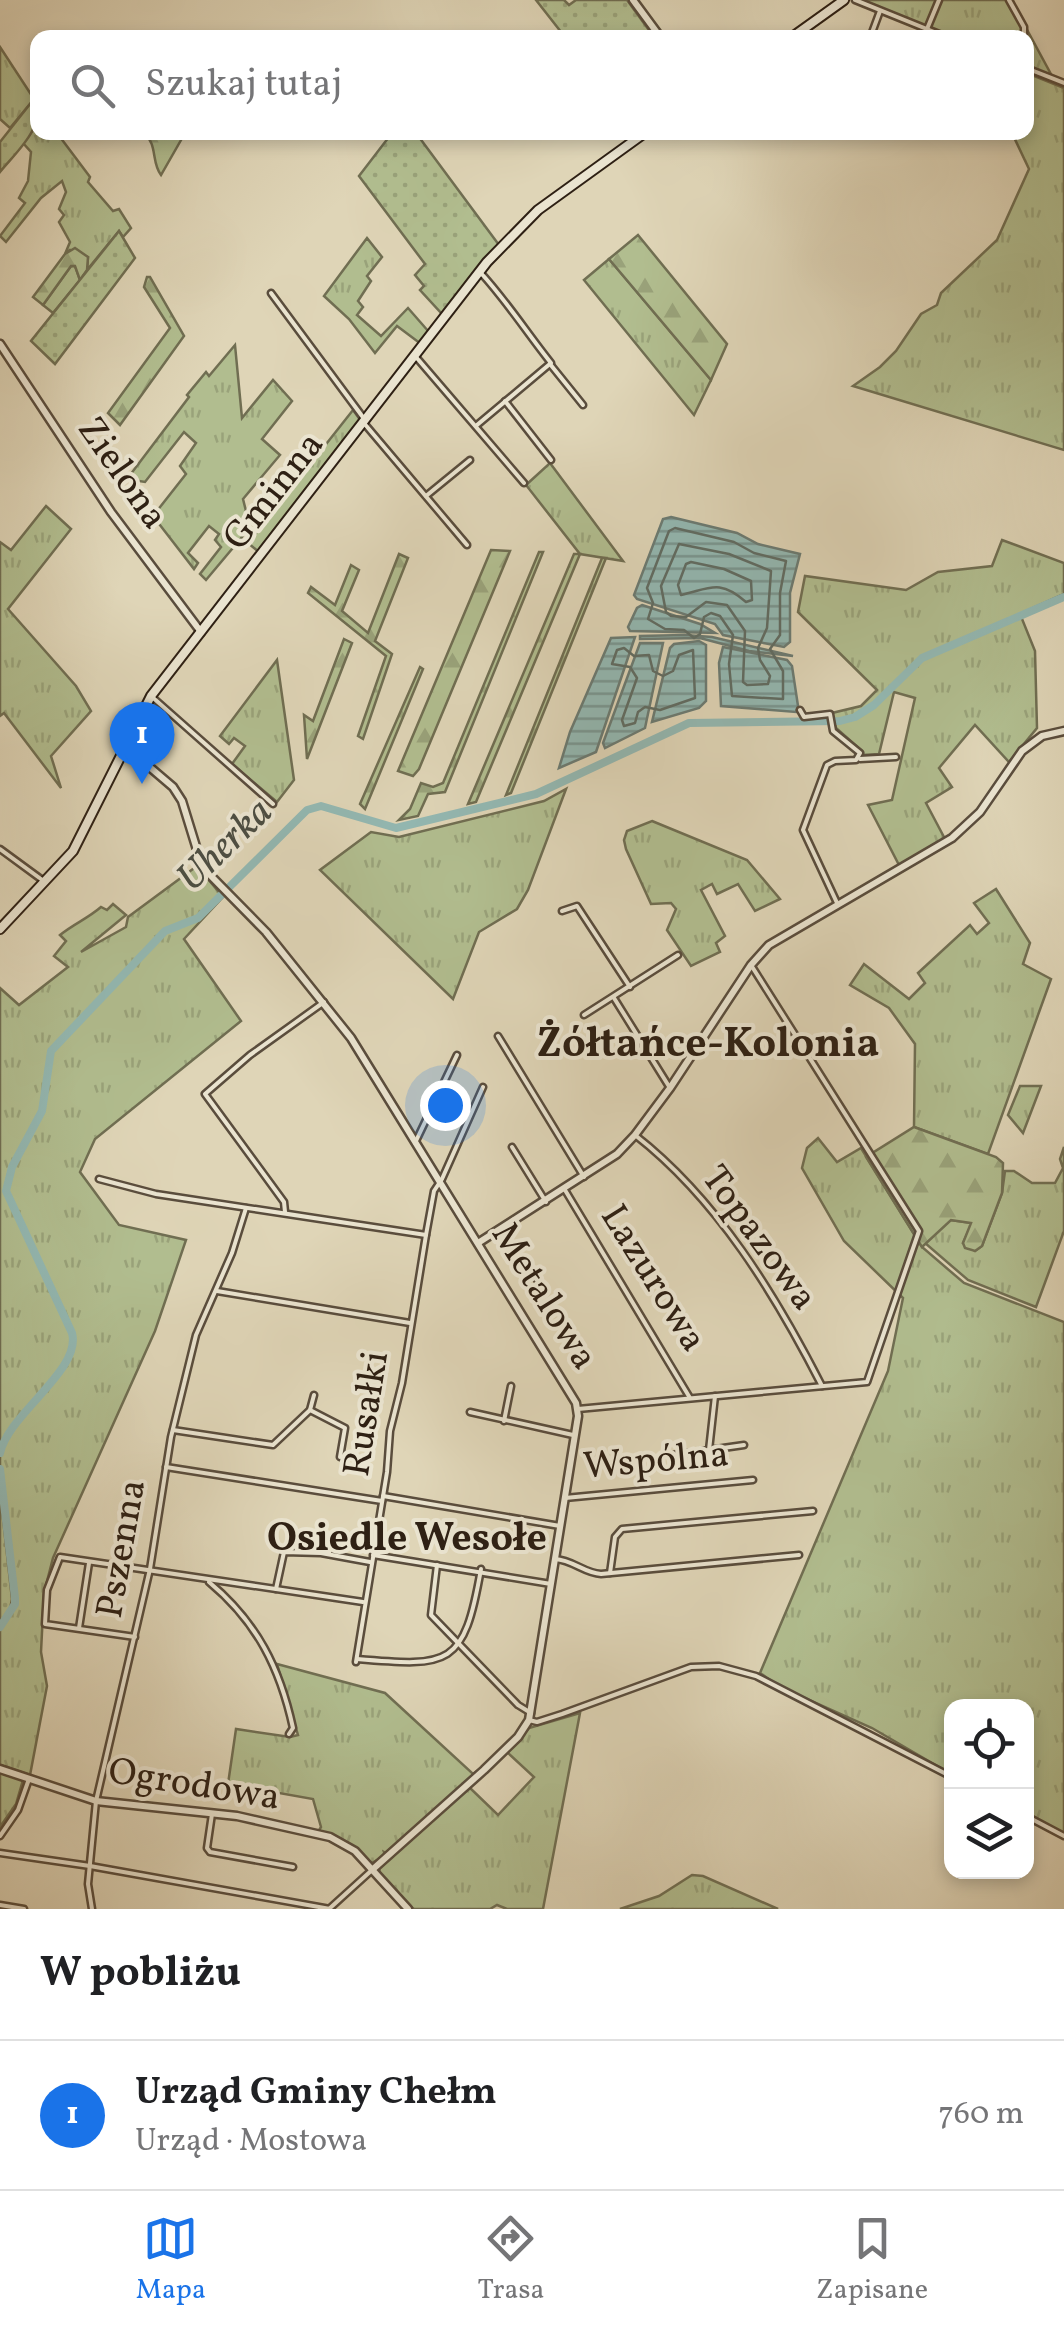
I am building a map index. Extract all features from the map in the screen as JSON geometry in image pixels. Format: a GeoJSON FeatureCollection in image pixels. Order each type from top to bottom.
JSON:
{"type":"FeatureCollection","features":[{"type":"Feature","properties":{"kind":"main road"},"geometry":{"type":"LineString","coordinates":[[802,30],[844,0]]}},
{"type":"Feature","properties":{"kind":"main road","name":"Gminna"},"geometry":{"type":"LineString","coordinates":[[0,929],[72,850],[151,696],[480,272],[538,210],[635,140]]}},
{"type":"Feature","properties":{"kind":"street"},"geometry":{"type":"LineString","coordinates":[[633,0],[656,30]]}},
{"type":"Feature","properties":{"kind":"street"},"geometry":{"type":"LineString","coordinates":[[854,0],[928,29],[939,0]]}},
{"type":"Feature","properties":{"kind":"street"},"geometry":{"type":"LineString","coordinates":[[1009,0],[1024,30]]}},
{"type":"Feature","properties":{"kind":"street"},"geometry":{"type":"LineString","coordinates":[[873,30],[880,11]]}},
{"type":"Feature","properties":{"kind":"street"},"geometry":{"type":"LineString","coordinates":[[1034,71],[1064,82]]}},
{"type":"Feature","properties":{"kind":"street"},"geometry":{"type":"LineString","coordinates":[[480,272],[504,297],[516,319],[583,404]]}},
{"type":"Feature","properties":{"kind":"street"},"geometry":{"type":"LineString","coordinates":[[271,293],[364,421],[468,545]]}},
{"type":"Feature","properties":{"kind":"street","name":"Zielona"},"geometry":{"type":"LineString","coordinates":[[0,344],[110,512],[201,632]]}},
{"type":"Feature","properties":{"kind":"street"},"geometry":{"type":"LineString","coordinates":[[415,356],[524,483]]}},
{"type":"Feature","properties":{"kind":"street"},"geometry":{"type":"LineString","coordinates":[[477,425],[550,364]]}},
{"type":"Feature","properties":{"kind":"street"},"geometry":{"type":"LineString","coordinates":[[505,402],[550,460]]}},
{"type":"Feature","properties":{"kind":"street"},"geometry":{"type":"LineString","coordinates":[[426,496],[470,460]]}},
{"type":"Feature","properties":{"kind":"street"},"geometry":{"type":"LineString","coordinates":[[151,696],[274,804]]}},
{"type":"Feature","properties":{"kind":"street"},"geometry":{"type":"LineString","coordinates":[[800,710],[804,717],[830,714],[833,730],[860,754],[860,759]]}},
{"type":"Feature","properties":{"kind":"street"},"geometry":{"type":"LineString","coordinates":[[541,1285],[488,1237],[609,1161],[635,1135],[751,965],[778,938],[952,838],[980,812],[1022,751],[1042,736],[1064,731]]}},
{"type":"Feature","properties":{"kind":"street","name":"Metalowa"},"geometry":{"type":"LineString","coordinates":[[124,745],[178,794],[203,864],[222,891],[266,932],[324,1002],[356,1045],[472,1234],[488,1237],[484,1253],[578,1409],[530,1716]]}},
{"type":"Feature","properties":{"kind":"street"},"geometry":{"type":"LineString","coordinates":[[838,904],[803,830],[827,766],[836,761],[896,757]]}},
{"type":"Feature","properties":{"kind":"street"},"geometry":{"type":"LineString","coordinates":[[0,848],[45,882]]}},
{"type":"Feature","properties":{"kind":"street"},"geometry":{"type":"LineString","coordinates":[[562,911],[576,906],[630,987]]}},
{"type":"Feature","properties":{"kind":"street"},"geometry":{"type":"LineString","coordinates":[[584,1015],[678,955]]}},
{"type":"Feature","properties":{"kind":"street"},"geometry":{"type":"LineString","coordinates":[[578,1409],[867,1382],[919,1231],[751,965]]}},
{"type":"Feature","properties":{"kind":"street"},"geometry":{"type":"LineString","coordinates":[[614,997],[670,1088]]}},
{"type":"Feature","properties":{"kind":"street"},"geometry":{"type":"LineString","coordinates":[[285,1213],[284,1202],[205,1094],[250,1054],[324,1002]]}},
{"type":"Feature","properties":{"kind":"street"},"geometry":{"type":"LineString","coordinates":[[498,1036],[584,1177]]}},
{"type":"Feature","properties":{"kind":"street"},"geometry":{"type":"LineString","coordinates":[[414,1143],[457,1056]]}},
{"type":"Feature","properties":{"kind":"street"},"geometry":{"type":"LineString","coordinates":[[99,1179],[156,1194],[426,1235],[434,1191],[484,1087]]}},
{"type":"Feature","properties":{"kind":"street","name":"Topazowa"},"geometry":{"type":"LineString","coordinates":[[635,1135],[663,1157],[712,1209],[822,1386]]}},
{"type":"Feature","properties":{"kind":"street"},"geometry":{"type":"LineString","coordinates":[[512,1147],[546,1202]]}},
{"type":"Feature","properties":{"kind":"street","name":"Lazurowa"},"geometry":{"type":"LineString","coordinates":[[565,1190],[690,1398]]}},
{"type":"Feature","properties":{"kind":"street","name":"Pszenna"},"geometry":{"type":"LineString","coordinates":[[92,1909],[88,1884],[96,1801],[150,1570],[173,1430],[188,1362],[246,1208]]}},
{"type":"Feature","properties":{"kind":"street","name":"Rusałki"},"geometry":{"type":"LineString","coordinates":[[426,1235],[400,1394],[390,1432],[356,1661],[421,1664],[436,1661],[458,1644]]}},
{"type":"Feature","properties":{"kind":"street"},"geometry":{"type":"LineString","coordinates":[[215,1290],[410,1323]]}},
{"type":"Feature","properties":{"kind":"street"},"geometry":{"type":"LineString","coordinates":[[504,1421],[510,1386]]}},
{"type":"Feature","properties":{"kind":"street"},"geometry":{"type":"LineString","coordinates":[[173,1430],[273,1445],[310,1410],[314,1394]]}},
{"type":"Feature","properties":{"kind":"street"},"geometry":{"type":"LineString","coordinates":[[709,1450],[715,1396]]}},
{"type":"Feature","properties":{"kind":"street"},"geometry":{"type":"LineString","coordinates":[[310,1410],[345,1428],[340,1457]]}},
{"type":"Feature","properties":{"kind":"street"},"geometry":{"type":"LineString","coordinates":[[470,1412],[574,1435]]}},
{"type":"Feature","properties":{"kind":"street"},"geometry":{"type":"LineString","coordinates":[[673,1455],[744,1445]]}},
{"type":"Feature","properties":{"kind":"street"},"geometry":{"type":"LineString","coordinates":[[166,1466],[560,1526]]}},
{"type":"Feature","properties":{"kind":"street","name":"Wspólna"},"geometry":{"type":"LineString","coordinates":[[565,1498],[752,1480]]}},
{"type":"Feature","properties":{"kind":"street"},"geometry":{"type":"LineString","coordinates":[[610,1573],[615,1537],[622,1529],[813,1511]]}},
{"type":"Feature","properties":{"kind":"street"},"geometry":{"type":"LineString","coordinates":[[276,1589],[284,1552],[370,1562]]}},
{"type":"Feature","properties":{"kind":"street"},"geometry":{"type":"LineString","coordinates":[[372,1555],[551,1584]]}},
{"type":"Feature","properties":{"kind":"street"},"geometry":{"type":"LineString","coordinates":[[555,1558],[575,1562],[593,1574],[799,1555]]}},
{"type":"Feature","properties":{"kind":"street"},"geometry":{"type":"LineString","coordinates":[[135,1637],[45,1624],[48,1590],[60,1558],[363,1602]]}},
{"type":"Feature","properties":{"kind":"street"},"geometry":{"type":"LineString","coordinates":[[79,1628],[90,1563]]}},
{"type":"Feature","properties":{"kind":"street"},"geometry":{"type":"LineString","coordinates":[[437,1565],[431,1615],[537,1722],[691,1667],[720,1666],[756,1676],[944,1772]]}},
{"type":"Feature","properties":{"kind":"street"},"geometry":{"type":"LineString","coordinates":[[458,1644],[471,1622],[480,1571]]}},
{"type":"Feature","properties":{"kind":"street"},"geometry":{"type":"LineString","coordinates":[[209,1582],[246,1616],[274,1662],[294,1728],[289,1734]]}},
{"type":"Feature","properties":{"kind":"street"},"geometry":{"type":"LineString","coordinates":[[0,1853],[329,1909],[484,1770],[518,1737],[530,1716]]}},
{"type":"Feature","properties":{"kind":"street","name":"Ogrodowa"},"geometry":{"type":"LineString","coordinates":[[0,1769],[96,1801],[212,1813],[330,1837],[355,1852],[372,1870]]}},
{"type":"Feature","properties":{"kind":"street"},"geometry":{"type":"LineString","coordinates":[[0,1836],[20,1806],[28,1779]]}},
{"type":"Feature","properties":{"kind":"street"},"geometry":{"type":"LineString","coordinates":[[212,1813],[207,1848],[210,1852],[294,1868]]}},
{"type":"Feature","properties":{"kind":"street"},"geometry":{"type":"LineString","coordinates":[[1034,1820],[1064,1836]]}},
{"type":"Feature","properties":{"kind":"street"},"geometry":{"type":"LineString","coordinates":[[372,1870],[408,1909]]}},
{"type":"Feature","properties":{"kind":"street"},"geometry":{"type":"LineString","coordinates":[[0,1905],[24,1909]]}},
{"type":"Feature","properties":{"kind":"green space"},"geometry":{"type":"Polygon","coordinates":[[[536,0],[564,0],[569,5],[576,0],[627,0],[649,30],[560,30],[536,0]]]}},
{"type":"Feature","properties":{"kind":"green space"},"geometry":{"type":"Polygon","coordinates":[[[858,0],[1011,0],[1027,30],[936,30],[858,0]]]}},
{"type":"Feature","properties":{"kind":"green space"},"geometry":{"type":"Polygon","coordinates":[[[1034,43],[1052,76],[1034,69],[1034,43]]]}},
{"type":"Feature","properties":{"kind":"green space"},"geometry":{"type":"Polygon","coordinates":[[[0,47],[30,93],[30,104],[10,128],[0,119],[0,47]]]}},
{"type":"Feature","properties":{"kind":"green space"},"geometry":{"type":"Polygon","coordinates":[[[1034,76],[1064,88],[1064,450],[853,386],[896,351],[921,314],[937,305],[941,293],[997,240],[1029,169],[1015,140],[1034,140],[1034,76]]]}},
{"type":"Feature","properties":{"kind":"green space"},"geometry":{"type":"Polygon","coordinates":[[[30,104],[30,133],[0,172],[0,142],[30,104]]]}},
{"type":"Feature","properties":{"kind":"green space"},"geometry":{"type":"Polygon","coordinates":[[[30,134],[30,140],[62,140],[90,177],[88,182],[113,211],[119,209],[131,228],[123,237],[119,231],[87,270],[88,257],[70,250],[65,254],[70,242],[59,222],[64,215],[59,209],[66,192],[62,181],[41,198],[6,242],[0,236],[25,203],[19,198],[28,181],[31,152],[23,143],[30,134]]]}},
{"type":"Feature","properties":{"kind":"green space"},"geometry":{"type":"Polygon","coordinates":[[[149,140],[181,140],[161,175],[156,165],[149,140]]]}},
{"type":"Feature","properties":{"kind":"green space"},"geometry":{"type":"Polygon","coordinates":[[[387,140],[421,140],[499,245],[443,315],[420,290],[424,286],[415,275],[425,264],[359,176],[387,140]]]}},
{"type":"Feature","properties":{"kind":"green space"},"geometry":{"type":"Polygon","coordinates":[[[119,231],[135,258],[55,364],[31,341],[119,231]]]}},
{"type":"Feature","properties":{"kind":"green space"},"geometry":{"type":"Polygon","coordinates":[[[638,235],[727,344],[711,380],[609,259],[638,235]]]}},
{"type":"Feature","properties":{"kind":"green space"},"geometry":{"type":"Polygon","coordinates":[[[367,238],[382,257],[367,276],[371,281],[358,301],[363,307],[357,315],[381,336],[408,308],[429,332],[421,344],[397,326],[375,353],[349,319],[324,296],[367,238]]]}},
{"type":"Feature","properties":{"kind":"green space"},"geometry":{"type":"Polygon","coordinates":[[[75,248],[88,257],[87,270],[80,280],[75,266],[71,266],[43,305],[33,297],[65,254],[75,248]]]}},
{"type":"Feature","properties":{"kind":"green space"},"geometry":{"type":"Polygon","coordinates":[[[609,259],[711,380],[694,415],[584,280],[609,259]]]}},
{"type":"Feature","properties":{"kind":"green space"},"geometry":{"type":"Polygon","coordinates":[[[71,266],[75,266],[80,280],[53,313],[43,305],[71,266]]]}},
{"type":"Feature","properties":{"kind":"green space"},"geometry":{"type":"Polygon","coordinates":[[[147,277],[184,336],[120,425],[108,413],[170,328],[144,287],[147,277]]]}},
{"type":"Feature","properties":{"kind":"green space"},"geometry":{"type":"Polygon","coordinates":[[[235,345],[242,418],[273,380],[292,401],[262,439],[280,455],[243,499],[249,523],[206,580],[200,574],[221,547],[215,540],[219,534],[209,526],[188,553],[198,563],[194,569],[153,516],[186,474],[180,466],[196,443],[184,432],[145,482],[127,479],[187,395],[235,345]]]}},
{"type":"Feature","properties":{"kind":"green space"},"geometry":{"type":"Polygon","coordinates":[[[353,410],[361,421],[260,553],[248,543],[353,410]]]}},
{"type":"Feature","properties":{"kind":"green space"},"geometry":{"type":"Polygon","coordinates":[[[550,463],[623,561],[580,554],[526,485],[550,463]]]}},
{"type":"Feature","properties":{"kind":"green space"},"geometry":{"type":"Polygon","coordinates":[[[46,506],[71,529],[8,609],[76,686],[91,711],[51,756],[61,788],[4,713],[0,716],[0,542],[11,550],[46,506]]]}},
{"type":"Feature","properties":{"kind":"green space"},"geometry":{"type":"Polygon","coordinates":[[[1002,540],[1064,563],[1064,594],[1020,614],[1035,651],[1037,728],[1009,762],[975,725],[939,768],[952,787],[926,803],[945,839],[899,865],[868,805],[892,800],[915,698],[894,692],[879,754],[863,755],[836,728],[832,713],[861,706],[877,690],[798,612],[805,576],[906,590],[938,572],[992,566],[1002,540]]]}},
{"type":"Feature","properties":{"kind":"green space"},"geometry":{"type":"Polygon","coordinates":[[[491,550],[510,551],[419,769],[413,776],[398,771],[491,550]]]}},
{"type":"Feature","properties":{"kind":"green space"},"geometry":{"type":"Polygon","coordinates":[[[539,552],[543,552],[445,792],[428,794],[418,816],[399,820],[410,809],[421,783],[433,787],[443,783],[539,552]]]}},
{"type":"Feature","properties":{"kind":"green space"},"geometry":{"type":"Polygon","coordinates":[[[399,554],[408,558],[375,641],[392,654],[363,739],[358,736],[386,656],[308,593],[311,587],[335,605],[351,565],[359,570],[342,611],[368,633],[399,554]]]}},
{"type":"Feature","properties":{"kind":"green space"},"geometry":{"type":"Polygon","coordinates":[[[574,554],[580,554],[476,802],[468,804],[574,554]]]}},
{"type":"Feature","properties":{"kind":"green space"},"geometry":{"type":"Polygon","coordinates":[[[602,558],[606,558],[511,793],[506,795],[602,558]]]}},
{"type":"Feature","properties":{"kind":"green space"},"geometry":{"type":"Polygon","coordinates":[[[344,639],[352,643],[307,759],[304,715],[313,721],[344,639]]]}},
{"type":"Feature","properties":{"kind":"green space"},"geometry":{"type":"Polygon","coordinates":[[[277,660],[294,780],[277,802],[232,764],[245,746],[234,738],[229,744],[220,736],[277,660]]]}},
{"type":"Feature","properties":{"kind":"green space"},"geometry":{"type":"Polygon","coordinates":[[[420,667],[423,669],[365,809],[360,804],[420,667]]]}},
{"type":"Feature","properties":{"kind":"green space"},"geometry":{"type":"Polygon","coordinates":[[[566,789],[528,890],[517,909],[479,932],[453,999],[320,870],[371,832],[399,837],[544,801],[566,789]]]}},
{"type":"Feature","properties":{"kind":"green space"},"geometry":{"type":"Polygon","coordinates":[[[652,821],[747,860],[780,899],[755,911],[738,884],[717,894],[712,884],[701,890],[725,936],[716,943],[720,952],[691,966],[667,930],[676,909],[671,903],[651,904],[626,849],[627,831],[652,821]]]}},
{"type":"Feature","properties":{"kind":"green space"},"geometry":{"type":"Polygon","coordinates":[[[197,866],[223,897],[184,939],[241,1021],[95,1139],[80,1172],[119,1225],[186,1240],[155,1331],[53,1558],[44,1593],[41,1652],[47,1686],[30,1775],[0,1765],[0,1623],[12,1599],[0,1492],[0,988],[19,1005],[68,967],[54,956],[66,941],[60,935],[101,907],[107,910],[113,904],[126,915],[81,952],[126,927],[128,917],[197,866]]]}},
{"type":"Feature","properties":{"kind":"green space"},"geometry":{"type":"Polygon","coordinates":[[[996,889],[1030,943],[1023,964],[1051,979],[988,1154],[914,1127],[915,1044],[889,1008],[850,985],[864,964],[909,999],[925,983],[918,973],[970,925],[977,934],[989,923],[974,903],[996,889]]]}},
{"type":"Feature","properties":{"kind":"green space"},"geometry":{"type":"Polygon","coordinates":[[[1020,1086],[1041,1086],[1023,1133],[1008,1115],[1020,1086]]]}},
{"type":"Feature","properties":{"kind":"green space"},"geometry":{"type":"Polygon","coordinates":[[[914,1127],[1003,1163],[1002,1193],[982,1246],[975,1251],[965,1248],[963,1243],[971,1223],[951,1220],[922,1247],[866,1157],[914,1127]]]}},
{"type":"Feature","properties":{"kind":"green space"},"geometry":{"type":"Polygon","coordinates":[[[818,1138],[837,1162],[861,1148],[922,1247],[964,1283],[1064,1322],[1064,1834],[1034,1818],[1034,1699],[944,1699],[944,1770],[872,1728],[780,1687],[760,1673],[888,1371],[903,1298],[844,1241],[802,1168],[807,1148],[818,1138]]]}},
{"type":"Feature","properties":{"kind":"green space"},"geometry":{"type":"Polygon","coordinates":[[[1064,1147],[1064,1231],[1036,1307],[968,1280],[925,1243],[950,1220],[972,1223],[963,1243],[975,1251],[982,1246],[1002,1193],[1005,1171],[1014,1171],[1032,1183],[1055,1183],[1063,1168],[1060,1159],[1064,1147]]]}},
{"type":"Feature","properties":{"kind":"green space"},"geometry":{"type":"Polygon","coordinates":[[[0,1492],[12,1599],[0,1623],[0,1492]]]}},
{"type":"Feature","properties":{"kind":"green space"},"geometry":{"type":"Polygon","coordinates":[[[277,1664],[385,1693],[473,1774],[485,1765],[372,1863],[318,1832],[321,1827],[313,1799],[228,1784],[236,1729],[298,1735],[277,1664]]]}},
{"type":"Feature","properties":{"kind":"green space"},"geometry":{"type":"Polygon","coordinates":[[[580,1713],[543,1909],[507,1909],[497,1905],[490,1909],[414,1909],[397,1896],[379,1867],[468,1786],[498,1815],[534,1777],[507,1752],[529,1728],[580,1713]]]}},
{"type":"Feature","properties":{"kind":"green space"},"geometry":{"type":"Polygon","coordinates":[[[0,1773],[23,1780],[16,1804],[0,1827],[0,1773]]]}},
{"type":"Feature","properties":{"kind":"green space"},"geometry":{"type":"Polygon","coordinates":[[[692,1875],[703,1876],[778,1909],[620,1909],[659,1896],[692,1875]]]}},
{"type":"Feature","properties":{"kind":"water"},"geometry":{"type":"Polygon","coordinates":[[[671,517],[800,554],[790,593],[790,642],[784,647],[723,635],[715,624],[637,599],[634,595],[663,519],[671,517]]]}},
{"type":"Feature","properties":{"kind":"water"},"geometry":{"type":"Polygon","coordinates":[[[642,605],[700,624],[715,633],[630,631],[628,627],[642,605]]]}},
{"type":"Feature","properties":{"kind":"water"},"geometry":{"type":"Polygon","coordinates":[[[635,637],[596,752],[559,768],[570,732],[611,638],[635,637]]]}},
{"type":"Feature","properties":{"kind":"water"},"geometry":{"type":"Polygon","coordinates":[[[712,637],[793,656],[749,651],[700,638],[640,639],[712,637]]]}},
{"type":"Feature","properties":{"kind":"water"},"geometry":{"type":"Polygon","coordinates":[[[699,641],[706,645],[706,701],[699,708],[652,722],[670,648],[699,641]]]}},
{"type":"Feature","properties":{"kind":"water"},"geometry":{"type":"Polygon","coordinates":[[[640,643],[663,643],[645,728],[605,748],[603,743],[640,643]]]}},
{"type":"Feature","properties":{"kind":"water"},"geometry":{"type":"Polygon","coordinates":[[[723,647],[787,660],[792,666],[796,712],[721,706],[719,663],[723,647]]]}},
{"type":"Feature","properties":{"kind":"waterway","name":"Uherka"},"geometry":{"type":"LineString","coordinates":[[0,1453],[16,1423],[56,1377],[72,1347],[72,1333],[6,1191],[12,1167],[42,1111],[51,1051],[165,931],[198,918],[307,810],[321,806],[396,828],[536,794],[689,723],[840,721],[855,717],[874,705],[922,658],[1064,597]]}},
{"type":"Feature","properties":{"kind":"waterway","name":"Uherka"},"geometry":{"type":"LineString","coordinates":[[0,1469],[15,1598],[0,1627]]}},
{"type":"Feature","properties":{"kind":"place","name":"Urząd Gminy Chełm"},"geometry":{"type":"Point","coordinates":[142,784]}},
{"type":"Feature","properties":{"kind":"district","name":"Żółtańce-Kolonia"},"geometry":{"type":"Point","coordinates":[708,1045]}},
{"type":"Feature","properties":{"kind":"district","name":"Osiedle Wesołe"},"geometry":{"type":"Point","coordinates":[407,1540]}}]}
